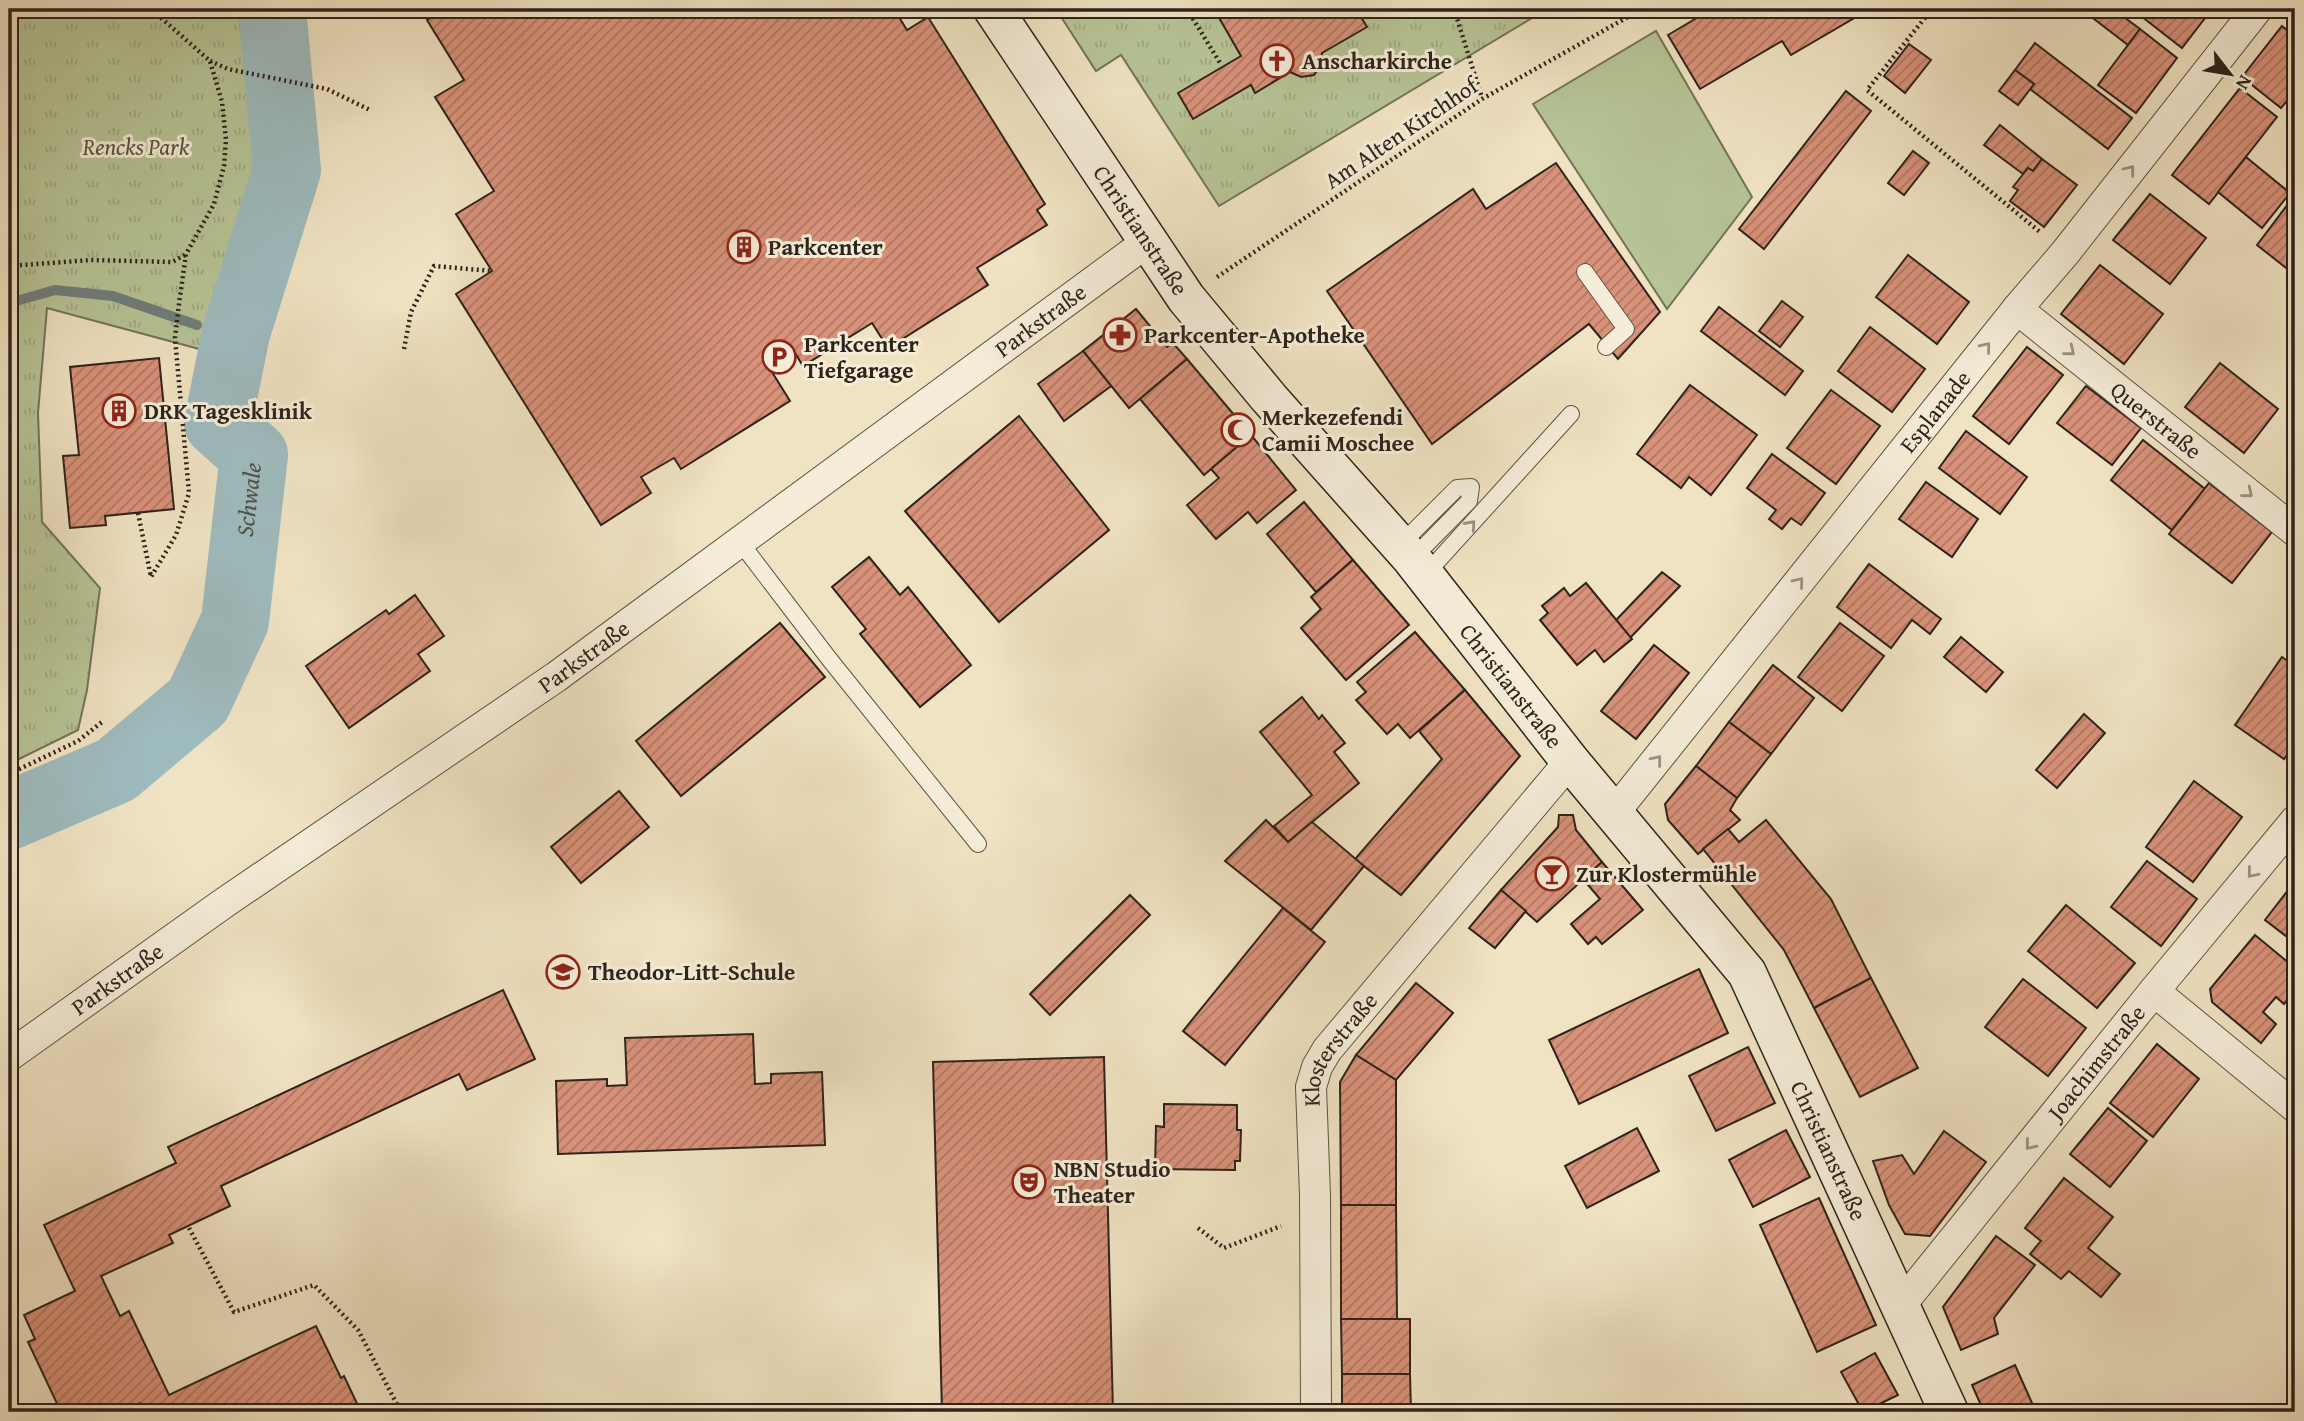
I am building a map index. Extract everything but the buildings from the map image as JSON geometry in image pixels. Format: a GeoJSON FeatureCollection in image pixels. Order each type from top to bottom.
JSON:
{"type":"FeatureCollection","features":[{"type":"Feature","properties":{"kind":"street","name":"Christianstraße"},"geometry":{"type":"LineString","coordinates":[[993,9],[1186,298],[1269,398],[1413,560],[1570,761],[1747,973],[1949,1412]]}},
{"type":"Feature","properties":{"kind":"street","name":"Esplanade"},"geometry":{"type":"LineString","coordinates":[[1614,813],[2017,309],[2065,253],[2257,9]]}},
{"type":"Feature","properties":{"kind":"street","name":"Parkstraße"},"geometry":{"type":"LineString","coordinates":[[9,1056],[235,895],[556,677],[1147,242]]}},
{"type":"Feature","properties":{"kind":"street","name":"Querstraße"},"geometry":{"type":"LineString","coordinates":[[2017,309],[2295,531]]}},
{"type":"Feature","properties":{"kind":"street","name":"Klosterstraße"},"geometry":{"type":"LineString","coordinates":[[1316,1412],[1311,1087],[1317,1067],[1327,1050],[1570,761]]}},
{"type":"Feature","properties":{"kind":"street","name":"Joachimstraße"},"geometry":{"type":"LineString","coordinates":[[1900,1306],[2295,821]]}},
{"type":"Feature","properties":{"kind":"street"},"geometry":{"type":"LineString","coordinates":[[2154,991],[2295,1107]]}},
{"type":"Feature","properties":{"kind":"lane"},"geometry":{"type":"LineString","coordinates":[[1585,272],[1626,328],[1606,347]]}},
{"type":"Feature","properties":{"kind":"lane"},"geometry":{"type":"LineString","coordinates":[[1413,560],[1571,414]]}},
{"type":"Feature","properties":{"kind":"lane"},"geometry":{"type":"LineString","coordinates":[[740,542],[830,660],[978,844]]}},
{"type":"Feature","properties":{"kind":"path"},"geometry":{"type":"LineString","coordinates":[[151,9],[210,61],[228,69],[327,89],[370,110]]}},
{"type":"Feature","properties":{"kind":"path"},"geometry":{"type":"LineString","coordinates":[[1187,9],[1220,63]]}},
{"type":"Feature","properties":{"kind":"path"},"geometry":{"type":"LineString","coordinates":[[1454,9],[1482,99]]}},
{"type":"Feature","properties":{"kind":"path","name":"Am Alten Kirchhof"},"geometry":{"type":"LineString","coordinates":[[1186,298],[1482,99],[1642,9]]}},
{"type":"Feature","properties":{"kind":"path"},"geometry":{"type":"LineString","coordinates":[[1932,9],[1867,90],[2065,253]]}},
{"type":"Feature","properties":{"kind":"path"},"geometry":{"type":"LineString","coordinates":[[138,513],[151,577],[176,535],[189,493],[175,338],[186,254],[214,204],[223,166],[226,139],[222,102],[210,61]]}},
{"type":"Feature","properties":{"kind":"path"},"geometry":{"type":"LineString","coordinates":[[9,266],[90,260],[172,262],[186,254]]}},
{"type":"Feature","properties":{"kind":"path"},"geometry":{"type":"LineString","coordinates":[[404,349],[411,312],[434,266],[492,271]]}},
{"type":"Feature","properties":{"kind":"path"},"geometry":{"type":"LineString","coordinates":[[9,774],[78,741],[102,722]]}},
{"type":"Feature","properties":{"kind":"path"},"geometry":{"type":"LineString","coordinates":[[1198,1228],[1224,1248],[1315,1214]]}},
{"type":"Feature","properties":{"kind":"path"},"geometry":{"type":"LineString","coordinates":[[190,1228],[234,1312],[314,1285],[358,1330],[401,1412]]}},
{"type":"Feature","properties":{"kind":"green space","name":"Rencks Park"},"geometry":{"type":"Polygon","coordinates":[[[9,9],[257,9],[264,174],[232,282],[203,350],[47,308],[38,413],[42,522],[100,588],[87,690],[78,730],[9,764],[9,9]]]}},
{"type":"Feature","properties":{"kind":"green space"},"geometry":{"type":"Polygon","coordinates":[[[1056,9],[1547,9],[1219,206],[1121,55],[1096,71],[1056,9]]]}},
{"type":"Feature","properties":{"kind":"green space"},"geometry":{"type":"Polygon","coordinates":[[[1656,31],[1752,197],[1667,309],[1533,104],[1656,31]]]}},
{"type":"Feature","properties":{"kind":"waterway","name":"Schwale"},"geometry":{"type":"LineString","coordinates":[[9,816],[116,770],[198,701],[235,621],[254,455],[218,423],[236,333],[287,170],[272,9]]}},
{"type":"Feature","properties":{"kind":"waterway"},"geometry":{"type":"LineString","coordinates":[[9,303],[55,290],[113,296],[197,325]]}},
{"type":"Feature","properties":{"kind":"place","name":"Anscharkirche"},"geometry":{"type":"Point","coordinates":[1277,61]}},
{"type":"Feature","properties":{"kind":"place","name":"Parkcenter"},"geometry":{"type":"Point","coordinates":[744,247]}},
{"type":"Feature","properties":{"kind":"place","name":"Parkcenter-Apotheke"},"geometry":{"type":"Point","coordinates":[1120,335]}},
{"type":"Feature","properties":{"kind":"place","name":"Parkcenter Tiefgarage"},"geometry":{"type":"Point","coordinates":[779,357]}},
{"type":"Feature","properties":{"kind":"place","name":"DRK Tagesklinik"},"geometry":{"type":"Point","coordinates":[119,411]}},
{"type":"Feature","properties":{"kind":"place","name":"Merkezefendi Camii Moschee"},"geometry":{"type":"Point","coordinates":[1238,430]}},
{"type":"Feature","properties":{"kind":"place","name":"Zur Klostermühle"},"geometry":{"type":"Point","coordinates":[1552,874]}},
{"type":"Feature","properties":{"kind":"place","name":"Theodor-Litt-Schule"},"geometry":{"type":"Point","coordinates":[563,972]}},
{"type":"Feature","properties":{"kind":"place","name":"NBN Studio Theater"},"geometry":{"type":"Point","coordinates":[1029,1182]}}]}
